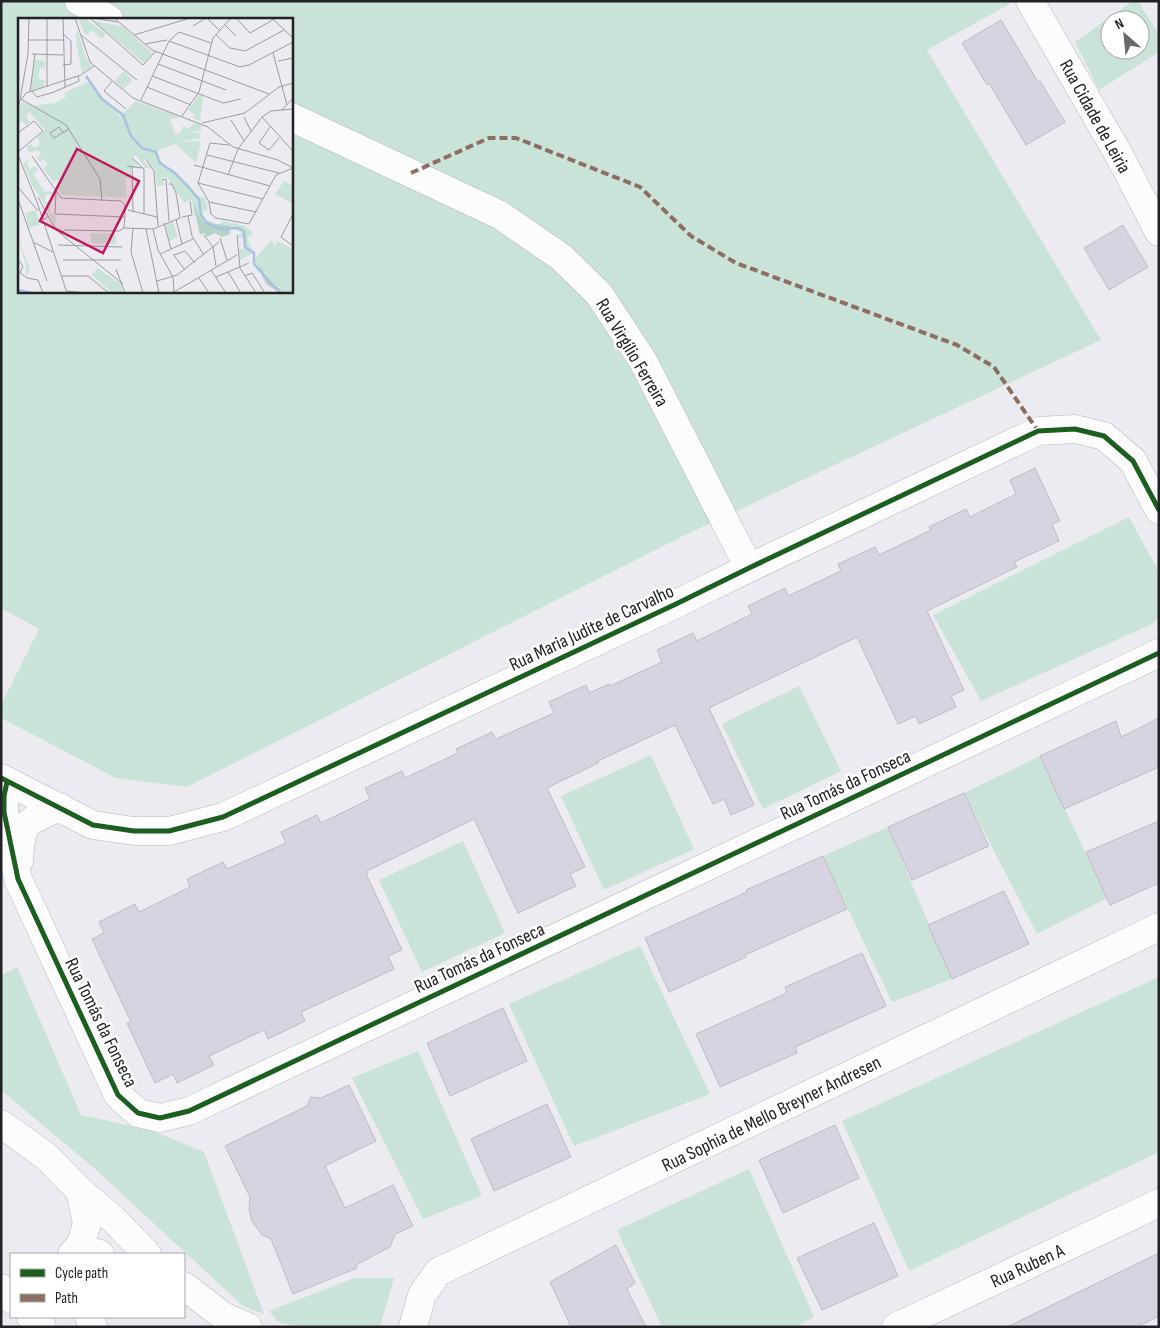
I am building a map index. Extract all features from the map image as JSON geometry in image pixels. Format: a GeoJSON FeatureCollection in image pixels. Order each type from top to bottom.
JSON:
{"type":"FeatureCollection","features":[{"type":"Feature","properties":{"kind":"street"},"geometry":{"type":"LineString","coordinates":[[79,1],[107,18]]}},
{"type":"Feature","properties":{"kind":"street","name":"Rua Cidade de Leiria"},"geometry":{"type":"LineString","coordinates":[[1030,1],[1119,155],[1159,232]]}},
{"type":"Feature","properties":{"kind":"street","name":"Rua Virgílio Ferreira"},"geometry":{"type":"LineString","coordinates":[[292,118],[500,215],[561,257],[599,294],[643,360],[749,568]]}},
{"type":"Feature","properties":{"kind":"street","name":"Rua Maria Judite de Carvalho"},"geometry":{"type":"LineString","coordinates":[[4,780],[93,825],[134,831],[169,831],[223,817],[1038,431],[1075,428],[1104,436],[1133,462],[1159,510]]}},
{"type":"Feature","properties":{"kind":"street","name":"Rua Tomás da Fonseca"},"geometry":{"type":"LineString","coordinates":[[4,780],[4,812],[18,879],[118,1096],[138,1113],[160,1118],[190,1110],[1159,652]]}},
{"type":"Feature","properties":{"kind":"street","name":"Rua Tomás da Fonseca"},"geometry":{"type":"LineString","coordinates":[[18,879],[22,832],[31,821],[60,808]]}},
{"type":"Feature","properties":{"kind":"street"},"geometry":{"type":"LineString","coordinates":[[1,847],[18,879]]}},
{"type":"Feature","properties":{"kind":"street","name":"Rua Sophia de Mello Breyner Andresen"},"geometry":{"type":"LineString","coordinates":[[413,1327],[422,1295],[438,1272],[1159,927]]}},
{"type":"Feature","properties":{"kind":"street"},"geometry":{"type":"LineString","coordinates":[[1,1124],[47,1157],[146,1253]]}},
{"type":"Feature","properties":{"kind":"street"},"geometry":{"type":"LineString","coordinates":[[80,1191],[87,1223],[82,1244],[83,1252]]}},
{"type":"Feature","properties":{"kind":"street","name":"Rua Ruben A"},"geometry":{"type":"LineString","coordinates":[[896,1327],[1159,1204]]}},
{"type":"Feature","properties":{"kind":"street"},"geometry":{"type":"LineString","coordinates":[[185,1287],[223,1316],[248,1327]]}},
{"type":"Feature","properties":{"kind":"street"},"geometry":{"type":"LineString","coordinates":[[1,1288],[10,1298]]}},
{"type":"Feature","properties":{"kind":"street"},"geometry":{"type":"LineString","coordinates":[[32,1318],[42,1327]]}},
{"type":"Feature","properties":{"kind":"green space"},"geometry":{"type":"Polygon","coordinates":[[[1,1],[1008,1],[1010,4],[927,50],[1101,340],[683,536],[187,787],[116,778],[1,718],[1,705],[39,629],[1,608],[1,1]]]}},
{"type":"Feature","properties":{"kind":"green space"},"geometry":{"type":"Polygon","coordinates":[[[1133,1],[1138,1],[1144,10],[1120,10],[1133,1]]]}},
{"type":"Feature","properties":{"kind":"green space"},"geometry":{"type":"Polygon","coordinates":[[[1150,20],[1159,35],[1159,52],[1150,58],[1150,20]]]}},
{"type":"Feature","properties":{"kind":"green space"},"geometry":{"type":"Polygon","coordinates":[[[1100,24],[1100,60],[1146,60],[1099,90],[1075,42],[1100,24]]]}},
{"type":"Feature","properties":{"kind":"green space"},"geometry":{"type":"Polygon","coordinates":[[[1129,517],[1159,572],[1159,617],[1152,624],[981,701],[933,615],[1129,517]]]}},
{"type":"Feature","properties":{"kind":"green space"},"geometry":{"type":"Polygon","coordinates":[[[799,686],[841,771],[763,809],[722,724],[799,686]]]}},
{"type":"Feature","properties":{"kind":"green space"},"geometry":{"type":"Polygon","coordinates":[[[651,755],[694,849],[604,890],[561,796],[651,755]]]}},
{"type":"Feature","properties":{"kind":"green space"},"geometry":{"type":"Polygon","coordinates":[[[1040,756],[1107,898],[1037,934],[964,793],[1040,756]]]}},
{"type":"Feature","properties":{"kind":"green space"},"geometry":{"type":"Polygon","coordinates":[[[888,827],[952,979],[892,1002],[823,856],[888,827]]]}},
{"type":"Feature","properties":{"kind":"green space"},"geometry":{"type":"Polygon","coordinates":[[[463,841],[505,933],[422,972],[379,880],[463,841]]]}},
{"type":"Feature","properties":{"kind":"green space"},"geometry":{"type":"Polygon","coordinates":[[[640,946],[710,1094],[574,1146],[509,1004],[640,946]]]}},
{"type":"Feature","properties":{"kind":"green space"},"geometry":{"type":"Polygon","coordinates":[[[17,967],[81,1115],[150,1130],[204,1152],[264,1314],[243,1306],[95,1169],[1,1090],[1,975],[17,967]]]}},
{"type":"Feature","properties":{"kind":"green space"},"geometry":{"type":"Polygon","coordinates":[[[1159,977],[1159,1152],[909,1271],[842,1121],[1159,977]]]}},
{"type":"Feature","properties":{"kind":"green space"},"geometry":{"type":"Polygon","coordinates":[[[418,1051],[482,1196],[423,1219],[352,1078],[418,1051]]]}},
{"type":"Feature","properties":{"kind":"green space"},"geometry":{"type":"Polygon","coordinates":[[[749,1169],[814,1317],[794,1327],[662,1327],[617,1230],[749,1169]]]}},
{"type":"Feature","properties":{"kind":"green space"},"geometry":{"type":"Polygon","coordinates":[[[354,1278],[394,1278],[380,1327],[303,1327],[278,1322],[269,1311],[354,1278]]]}},
{"type":"Feature","properties":{"kind":"building"},"geometry":{"type":"Polygon","coordinates":[[[1001,20],[1038,82],[1040,81],[1065,122],[1026,145],[989,83],[987,85],[962,43],[1001,20]]]}},
{"type":"Feature","properties":{"kind":"building"},"geometry":{"type":"Polygon","coordinates":[[[1123,225],[1148,267],[1109,290],[1084,248],[1123,225]]]}},
{"type":"Feature","properties":{"kind":"building"},"geometry":{"type":"Polygon","coordinates":[[[1035,468],[1060,521],[1052,524],[1059,541],[1014,562],[1017,567],[927,611],[964,690],[951,696],[956,707],[919,724],[916,716],[898,724],[857,637],[709,708],[754,805],[731,815],[724,799],[713,804],[675,725],[598,761],[598,763],[547,788],[585,867],[570,874],[576,886],[518,913],[474,819],[367,871],[368,873],[366,874],[402,950],[388,956],[394,969],[301,1012],[305,1021],[268,1039],[264,1030],[209,1056],[214,1065],[177,1083],[173,1074],[155,1083],[127,1023],[131,1022],[92,939],[104,933],[99,922],[135,904],[139,912],[190,887],[187,879],[223,862],[227,869],[286,843],[281,832],[317,815],[321,823],[370,799],[365,788],[402,771],[405,778],[458,753],[456,749],[492,732],[496,739],[554,713],[549,702],[586,685],[589,693],[609,684],[610,686],[662,662],[657,650],[693,633],[697,641],[752,614],[748,606],[785,588],[788,596],[841,571],[838,564],[875,547],[879,555],[931,530],[929,527],[966,509],[970,517],[1016,494],[1010,480],[1035,468]]]}},
{"type":"Feature","properties":{"kind":"building"},"geometry":{"type":"Polygon","coordinates":[[[1159,718],[1159,767],[1064,809],[1040,756],[1116,721],[1121,737],[1159,718]]]}},
{"type":"Feature","properties":{"kind":"building"},"geometry":{"type":"Polygon","coordinates":[[[964,793],[989,846],[912,880],[888,827],[964,793]]]}},
{"type":"Feature","properties":{"kind":"building"},"geometry":{"type":"Polygon","coordinates":[[[1159,821],[1159,883],[1110,905],[1086,852],[1159,821]]]}},
{"type":"Feature","properties":{"kind":"building"},"geometry":{"type":"Polygon","coordinates":[[[823,856],[847,909],[669,992],[645,938],[823,856]]]}},
{"type":"Feature","properties":{"kind":"building"},"geometry":{"type":"Polygon","coordinates":[[[1004,891],[1029,944],[952,979],[928,925],[1004,891]]]}},
{"type":"Feature","properties":{"kind":"building"},"geometry":{"type":"Polygon","coordinates":[[[862,953],[886,1006],[795,1047],[797,1053],[720,1087],[696,1034],[787,993],[785,987],[862,953]]]}},
{"type":"Feature","properties":{"kind":"building"},"geometry":{"type":"Polygon","coordinates":[[[503,1008],[527,1061],[450,1096],[427,1043],[503,1008]]]}},
{"type":"Feature","properties":{"kind":"building"},"geometry":{"type":"Polygon","coordinates":[[[349,1085],[376,1141],[325,1166],[345,1208],[393,1185],[413,1226],[395,1234],[390,1247],[356,1265],[357,1268],[293,1294],[271,1239],[262,1235],[252,1221],[249,1209],[250,1197],[225,1146],[307,1106],[311,1097],[321,1098],[349,1085]]]}},
{"type":"Feature","properties":{"kind":"building"},"geometry":{"type":"Polygon","coordinates":[[[547,1104],[571,1157],[494,1191],[471,1139],[547,1104]]]}},
{"type":"Feature","properties":{"kind":"building"},"geometry":{"type":"Polygon","coordinates":[[[835,1125],[859,1178],[783,1213],[759,1160],[835,1125]]]}},
{"type":"Feature","properties":{"kind":"building"},"geometry":{"type":"Polygon","coordinates":[[[874,1223],[898,1276],[822,1310],[797,1258],[874,1223]]]}},
{"type":"Feature","properties":{"kind":"building"},"geometry":{"type":"Polygon","coordinates":[[[616,1245],[635,1283],[627,1289],[646,1327],[571,1327],[550,1282],[616,1245]]]}},
{"type":"Feature","properties":{"kind":"building"},"geometry":{"type":"Polygon","coordinates":[[[1159,1253],[1159,1316],[1137,1327],[1007,1327],[1159,1253]]]}},
{"type":"Feature","properties":{"kind":"marked path"},"geometry":{"type":"LineString","coordinates":[[411,173],[489,138],[516,138],[640,187],[691,236],[736,263],[957,345],[994,367],[1038,431]]}},
{"type":"Feature","properties":{"kind":"cycle path"},"geometry":{"type":"LineString","coordinates":[[1,778],[93,825],[134,831],[169,831],[223,817],[1038,431],[1075,429],[1104,436],[1133,461],[1159,510]]}},
{"type":"Feature","properties":{"kind":"cycle path"},"geometry":{"type":"LineString","coordinates":[[7,782],[4,796],[4,812],[18,879],[118,1095],[138,1113],[160,1118],[189,1111],[1159,653]]}}]}
